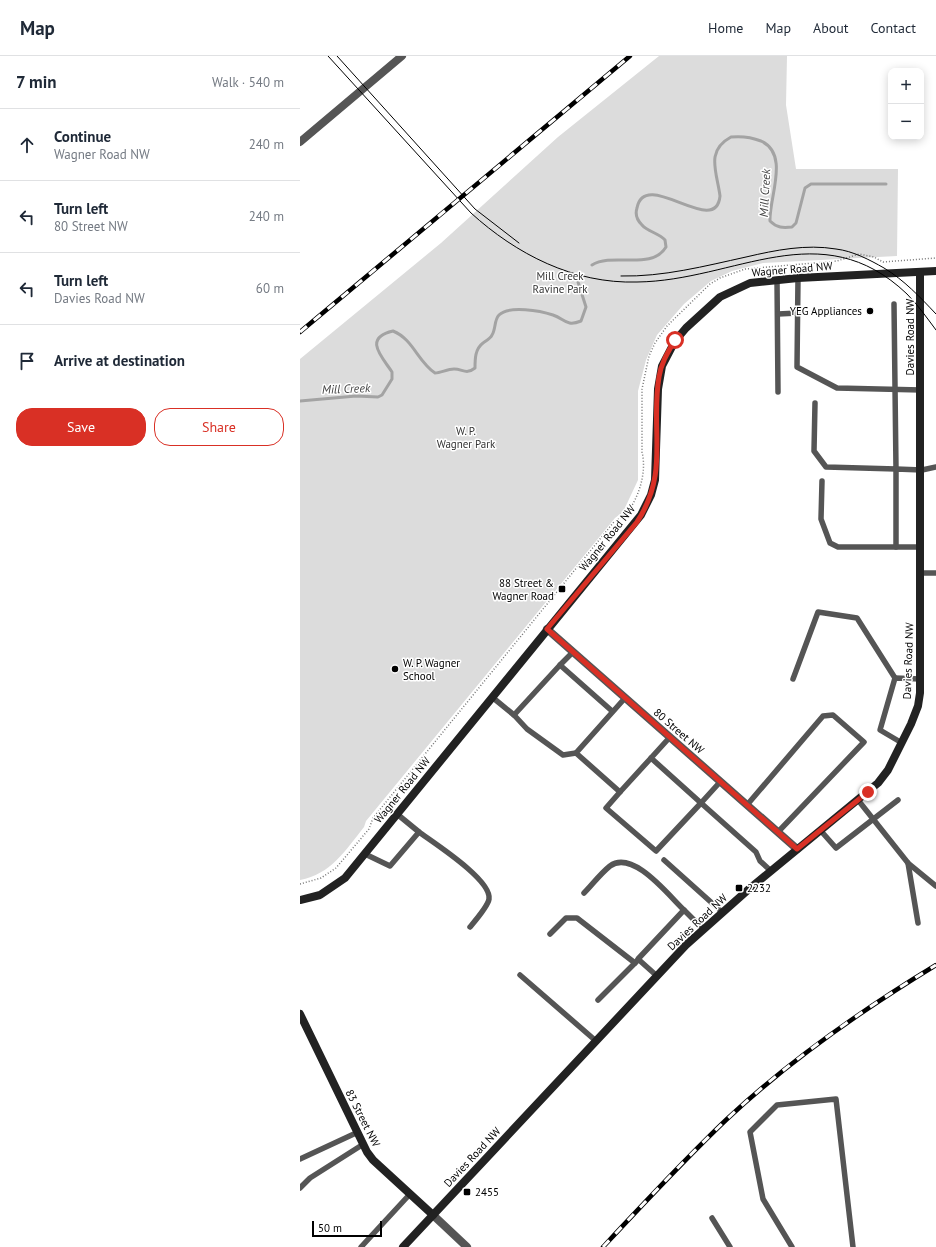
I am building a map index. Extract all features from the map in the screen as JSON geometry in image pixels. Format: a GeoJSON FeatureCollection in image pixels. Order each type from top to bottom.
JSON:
{"type":"FeatureCollection","features":[{"type":"Feature","properties":{"kind":"street"},"geometry":{"type":"LineString","coordinates":[[300,142],[402,56]]}},
{"type":"Feature","properties":{"kind":"street","name":"Wagner Road NW"},"geometry":{"type":"LineString","coordinates":[[300,900],[329,890],[345,878],[547,629],[637,522],[654,489],[656,472],[659,377],[667,353],[675,340],[698,316],[720,296],[750,283],[798,278],[936,271]]}},
{"type":"Feature","properties":{"kind":"street","name":"Davies Road NW"},"geometry":{"type":"LineString","coordinates":[[404,1247],[703,928],[858,800],[882,778],[902,743],[918,706],[920,679],[922,470],[920,272]]}},
{"type":"Feature","properties":{"kind":"street","name":"80 Street NW"},"geometry":{"type":"LineString","coordinates":[[547,629],[797,849]]}},
{"type":"Feature","properties":{"kind":"street","name":"83 Street NW"},"geometry":{"type":"LineString","coordinates":[[300,1014],[362,1145],[373,1160],[467,1247]]}},
{"type":"Feature","properties":{"kind":"lane"},"geometry":{"type":"LineString","coordinates":[[798,278],[797,367],[837,388],[921,390]]}},
{"type":"Feature","properties":{"kind":"lane"},"geometry":{"type":"LineString","coordinates":[[777,280],[778,392]]}},
{"type":"Feature","properties":{"kind":"lane"},"geometry":{"type":"LineString","coordinates":[[894,304],[896,547]]}},
{"type":"Feature","properties":{"kind":"lane"},"geometry":{"type":"LineString","coordinates":[[778,314],[798,313]]}},
{"type":"Feature","properties":{"kind":"lane"},"geometry":{"type":"LineString","coordinates":[[815,404],[814,451],[826,467],[922,470],[936,468]]}},
{"type":"Feature","properties":{"kind":"lane"},"geometry":{"type":"LineString","coordinates":[[822,481],[821,519],[830,543],[838,547],[921,547]]}},
{"type":"Feature","properties":{"kind":"lane"},"geometry":{"type":"LineString","coordinates":[[921,573],[936,573]]}},
{"type":"Feature","properties":{"kind":"lane"},"geometry":{"type":"LineString","coordinates":[[793,679],[818,612],[857,618],[896,678]]}},
{"type":"Feature","properties":{"kind":"lane"},"geometry":{"type":"LineString","coordinates":[[514,715],[573,652]]}},
{"type":"Feature","properties":{"kind":"lane"},"geometry":{"type":"LineString","coordinates":[[560,665],[612,711]]}},
{"type":"Feature","properties":{"kind":"lane"},"geometry":{"type":"LineString","coordinates":[[896,678],[920,679]]}},
{"type":"Feature","properties":{"kind":"lane"},"geometry":{"type":"LineString","coordinates":[[896,678],[880,730],[902,743]]}},
{"type":"Feature","properties":{"kind":"lane"},"geometry":{"type":"LineString","coordinates":[[492,697],[514,715],[527,729],[563,755],[576,753],[625,698]]}},
{"type":"Feature","properties":{"kind":"lane"},"geometry":{"type":"LineString","coordinates":[[747,805],[823,716],[833,715],[864,742],[778,832]]}},
{"type":"Feature","properties":{"kind":"lane"},"geometry":{"type":"LineString","coordinates":[[670,737],[606,808],[656,851],[720,782]]}},
{"type":"Feature","properties":{"kind":"lane"},"geometry":{"type":"LineString","coordinates":[[576,753],[620,792]]}},
{"type":"Feature","properties":{"kind":"lane"},"geometry":{"type":"LineString","coordinates":[[650,758],[756,852],[760,861],[771,871]]}},
{"type":"Feature","properties":{"kind":"lane"},"geometry":{"type":"LineString","coordinates":[[858,800],[908,863],[936,886]]}},
{"type":"Feature","properties":{"kind":"lane"},"geometry":{"type":"LineString","coordinates":[[821,831],[836,848],[898,800]]}},
{"type":"Feature","properties":{"kind":"lane"},"geometry":{"type":"LineString","coordinates":[[396,814],[480,879],[489,892],[490,900],[470,927]]}},
{"type":"Feature","properties":{"kind":"lane"},"geometry":{"type":"LineString","coordinates":[[365,854],[390,866],[419,832]]}},
{"type":"Feature","properties":{"kind":"lane"},"geometry":{"type":"LineString","coordinates":[[664,860],[722,912]]}},
{"type":"Feature","properties":{"kind":"lane"},"geometry":{"type":"LineString","coordinates":[[584,893],[610,866],[624,862],[641,868],[703,928]]}},
{"type":"Feature","properties":{"kind":"lane"},"geometry":{"type":"LineString","coordinates":[[908,863],[918,923]]}},
{"type":"Feature","properties":{"kind":"lane"},"geometry":{"type":"LineString","coordinates":[[598,1000],[637,961],[684,910]]}},
{"type":"Feature","properties":{"kind":"lane"},"geometry":{"type":"LineString","coordinates":[[550,934],[566,918],[577,918],[657,976]]}},
{"type":"Feature","properties":{"kind":"lane"},"geometry":{"type":"LineString","coordinates":[[520,975],[596,1041]]}},
{"type":"Feature","properties":{"kind":"lane"},"geometry":{"type":"LineString","coordinates":[[792,1247],[763,1199],[750,1132],[777,1105],[836,1099],[853,1247]]}},
{"type":"Feature","properties":{"kind":"lane"},"geometry":{"type":"LineString","coordinates":[[300,1159],[356,1133]]}},
{"type":"Feature","properties":{"kind":"lane"},"geometry":{"type":"LineString","coordinates":[[300,1188],[310,1178],[362,1145]]}},
{"type":"Feature","properties":{"kind":"lane"},"geometry":{"type":"LineString","coordinates":[[361,1247],[410,1194]]}},
{"type":"Feature","properties":{"kind":"lane"},"geometry":{"type":"LineString","coordinates":[[712,1218],[730,1247]]}},
{"type":"Feature","properties":{"kind":"path"},"geometry":{"type":"LineString","coordinates":[[300,884],[322,878],[336,868],[369,829],[373,818],[613,523],[626,513],[638,492],[642,476],[644,459],[642,452],[642,390],[649,356],[655,343],[667,326],[701,291],[720,278],[750,268],[836,261],[859,254],[874,257],[883,262],[936,258]]}},
{"type":"Feature","properties":{"kind":"green space","name":"W. P. Wagner Park"},"geometry":{"type":"Polygon","coordinates":[[[659,56],[787,56],[786,105],[796,169],[898,169],[897,256],[763,263],[732,271],[711,281],[684,304],[657,335],[646,360],[638,391],[638,480],[623,512],[615,518],[366,821],[364,827],[344,853],[320,873],[300,880],[300,359],[441,243],[558,137],[659,56]]]}},
{"type":"Feature","properties":{"kind":"waterway","name":"Mill Creek"},"geometry":{"type":"LineString","coordinates":[[592,265],[601,261],[642,260],[651,258],[660,254],[666,247],[665,240],[644,227],[636,215],[636,210],[643,197],[653,195],[694,208],[706,210],[716,207],[720,196],[715,170],[715,155],[723,143],[731,137],[746,137],[754,139],[761,141],[770,147],[776,166],[770,221],[778,226],[792,227],[796,223],[805,188],[811,184],[886,184]]}},
{"type":"Feature","properties":{"kind":"waterway","name":"Mill Creek"},"geometry":{"type":"LineString","coordinates":[[300,401],[356,396],[378,397],[382,395],[392,379],[392,372],[380,355],[377,343],[378,338],[393,331],[406,339],[424,363],[435,373],[451,369],[467,371],[472,370],[475,368],[475,358],[478,348],[491,336],[497,317],[504,312],[510,310],[525,310],[553,315],[569,323],[581,321],[586,307],[578,282]]}},
{"type":"Feature","properties":{"kind":"tram line"},"geometry":{"type":"LineString","coordinates":[[328,56],[471,213],[488,228],[507,241],[547,264],[591,278],[637,282],[673,279],[776,257],[810,254],[842,257],[875,270],[907,294],[936,330]]}},
{"type":"Feature","properties":{"kind":"tram line"},"geometry":{"type":"LineString","coordinates":[[337,56],[475,209],[519,243]]}},
{"type":"Feature","properties":{"kind":"tram line"},"geometry":{"type":"LineString","coordinates":[[621,276],[668,273],[791,248],[814,247],[842,250],[867,259],[884,268],[905,283],[936,314]]}},
{"type":"Feature","properties":{"kind":"railway"},"geometry":{"type":"LineString","coordinates":[[300,332],[630,56]]}},
{"type":"Feature","properties":{"kind":"railway"},"geometry":{"type":"LineString","coordinates":[[603,1247],[695,1150],[751,1097],[827,1037],[936,965]]}},
{"type":"Feature","properties":{"kind":"place","name":"YEG Appliances"},"geometry":{"type":"Point","coordinates":[870,311]}},
{"type":"Feature","properties":{"kind":"place","name":"88 Street & Wagner Road"},"geometry":{"type":"Point","coordinates":[562,589]}},
{"type":"Feature","properties":{"kind":"place","name":"W. P. Wagner School"},"geometry":{"type":"Point","coordinates":[395,669]}},
{"type":"Feature","properties":{"kind":"place","name":"2232"},"geometry":{"type":"Point","coordinates":[739,888]}},
{"type":"Feature","properties":{"kind":"place","name":"2455"},"geometry":{"type":"Point","coordinates":[467,1192]}},
{"type":"Feature","properties":{"kind":"route"},"geometry":{"type":"LineString","coordinates":[[675,340],[667,353],[659,377],[657,456],[654,489],[637,522],[547,629],[797,849],[868,792]]}},
{"type":"Feature","properties":{"kind":"park label","name":"Mill Creek Ravine Park"},"geometry":{"type":"Point","coordinates":[560,282]}}]}
